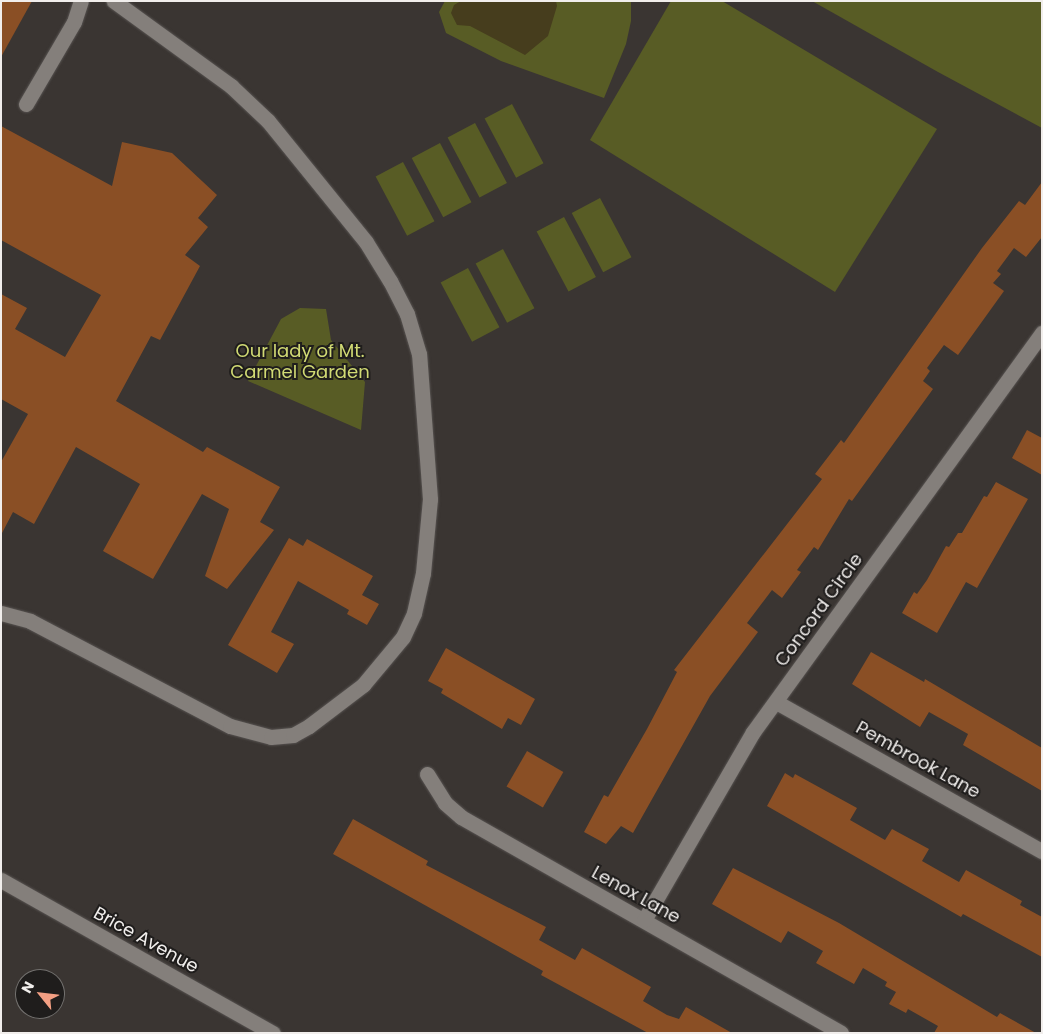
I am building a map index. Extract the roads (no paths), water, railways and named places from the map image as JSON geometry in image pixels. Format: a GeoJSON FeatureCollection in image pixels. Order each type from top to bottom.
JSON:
{"type":"FeatureCollection","features":[{"type":"Feature","properties":{"kind":"street"},"geometry":{"type":"LineString","coordinates":[[26,104],[74,22],[81,1]]}},
{"type":"Feature","properties":{"kind":"street"},"geometry":{"type":"LineString","coordinates":[[1,613],[30,621],[230,726],[279,736],[293,735],[309,726],[363,685],[385,660],[402,637],[414,613],[423,573],[430,499],[419,354],[408,314],[390,280],[366,242],[268,121],[231,86],[114,1]]}},
{"type":"Feature","properties":{"kind":"street","name":"Concord Circle"},"geometry":{"type":"LineString","coordinates":[[644,920],[753,732],[1042,333]]}},
{"type":"Feature","properties":{"kind":"street","name":"Pembrook Lane"},"geometry":{"type":"LineString","coordinates":[[776,702],[1042,851]]}},
{"type":"Feature","properties":{"kind":"street","name":"Lenox Lane"},"geometry":{"type":"LineString","coordinates":[[427,774],[445,803],[461,817],[644,920],[818,1027],[841,1033]]}},
{"type":"Feature","properties":{"kind":"street","name":"Brice Avenue"},"geometry":{"type":"LineString","coordinates":[[1,880],[273,1033]]}},
{"type":"Feature","properties":{"kind":"park label","name":"Our lady of Mt. Carmel Garden"},"geometry":{"type":"Point","coordinates":[300,362]}}]}
